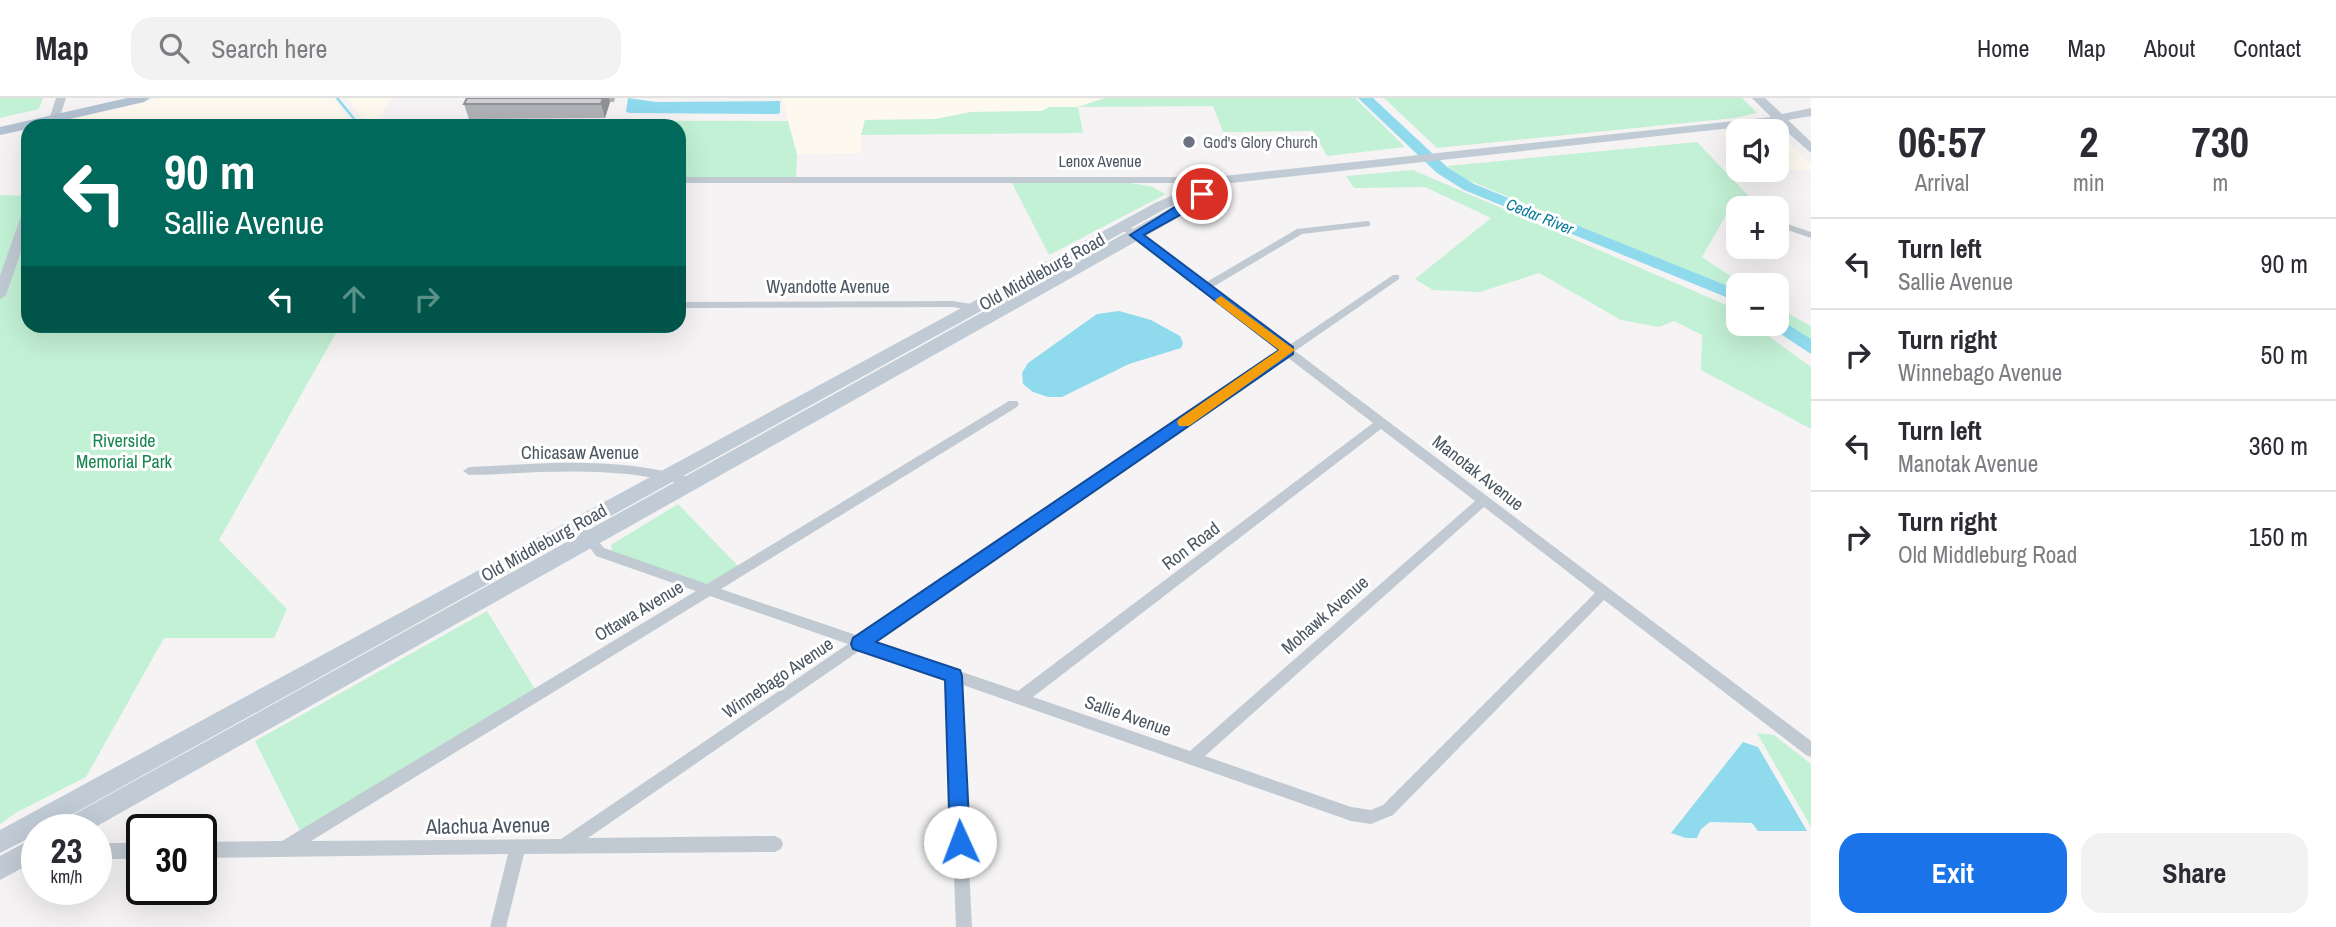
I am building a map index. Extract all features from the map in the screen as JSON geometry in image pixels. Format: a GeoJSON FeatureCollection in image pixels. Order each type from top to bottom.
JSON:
{"type":"FeatureCollection","features":[{"type":"Feature","properties":{"kind":"main road"},"geometry":{"type":"LineString","coordinates":[[37,119],[111,98]]}},
{"type":"Feature","properties":{"kind":"main road"},"geometry":{"type":"LineString","coordinates":[[22,119],[144,98]]}},
{"type":"Feature","properties":{"kind":"main road"},"geometry":{"type":"LineString","coordinates":[[1758,98],[1779,119]]}},
{"type":"Feature","properties":{"kind":"main road","name":"Lenox Avenue"},"geometry":{"type":"LineString","coordinates":[[1779,119],[1811,112]]}},
{"type":"Feature","properties":{"kind":"main road"},"geometry":{"type":"LineString","coordinates":[[0,123],[21,119]]}},
{"type":"Feature","properties":{"kind":"main road"},"geometry":{"type":"LineString","coordinates":[[0,131],[21,124]]}},
{"type":"Feature","properties":{"kind":"main road","name":"Lenox Avenue"},"geometry":{"type":"LineString","coordinates":[[1220,180],[1726,125]]}},
{"type":"Feature","properties":{"kind":"main road"},"geometry":{"type":"LineString","coordinates":[[1789,128],[1811,149]]}},
{"type":"Feature","properties":{"kind":"main road","name":"Old Middleburg Road"},"geometry":{"type":"LineString","coordinates":[[76,814],[584,532],[690,482],[977,308],[1130,230],[1185,208],[1220,180]]}},
{"type":"Feature","properties":{"kind":"main road","name":"Old Middleburg Road"},"geometry":{"type":"LineString","coordinates":[[584,532],[670,474],[998,312],[1130,230]]}},
{"type":"Feature","properties":{"kind":"main road"},"geometry":{"type":"LineString","coordinates":[[977,308],[998,312]]}},
{"type":"Feature","properties":{"kind":"main road","name":"Old Middleburg Road"},"geometry":{"type":"LineString","coordinates":[[94,814],[324,675]]}},
{"type":"Feature","properties":{"kind":"main road","name":"Old Middleburg Road"},"geometry":{"type":"LineString","coordinates":[[0,842],[21,839]]}},
{"type":"Feature","properties":{"kind":"main road","name":"Old Middleburg Road"},"geometry":{"type":"LineString","coordinates":[[0,870],[21,850]]}},
{"type":"Feature","properties":{"kind":"street","name":"Lenox Avenue"},"geometry":{"type":"LineString","coordinates":[[686,180],[1220,180]]}},
{"type":"Feature","properties":{"kind":"street"},"geometry":{"type":"LineString","coordinates":[[1205,288],[1300,231],[1367,224]]}},
{"type":"Feature","properties":{"kind":"street"},"geometry":{"type":"LineString","coordinates":[[1789,227],[1811,234]]}},
{"type":"Feature","properties":{"kind":"street","name":"Manotak Avenue"},"geometry":{"type":"LineString","coordinates":[[1130,230],[1811,750]]}},
{"type":"Feature","properties":{"kind":"street"},"geometry":{"type":"LineString","coordinates":[[0,295],[21,234]]}},
{"type":"Feature","properties":{"kind":"street","name":"Winnebago Avenue"},"geometry":{"type":"LineString","coordinates":[[562,847],[1396,277]]}},
{"type":"Feature","properties":{"kind":"street","name":"Wyandotte Avenue"},"geometry":{"type":"LineString","coordinates":[[686,305],[953,304],[977,308]]}},
{"type":"Feature","properties":{"kind":"street","name":"Ottawa Avenue"},"geometry":{"type":"LineString","coordinates":[[284,849],[1013,404]]}},
{"type":"Feature","properties":{"kind":"street","name":"Ron Road"},"geometry":{"type":"LineString","coordinates":[[1020,698],[1382,422]]}},
{"type":"Feature","properties":{"kind":"street","name":"Chicasaw Avenue"},"geometry":{"type":"LineString","coordinates":[[469,471],[636,468],[670,474],[690,482]]}},
{"type":"Feature","properties":{"kind":"street","name":"Mohawk Avenue"},"geometry":{"type":"LineString","coordinates":[[1192,758],[1484,500]]}},
{"type":"Feature","properties":{"kind":"street","name":"Sallie Avenue"},"geometry":{"type":"LineString","coordinates":[[584,532],[600,552],[709,592],[1351,814],[1371,817],[1388,810],[1604,592]]}},
{"type":"Feature","properties":{"kind":"street"},"geometry":{"type":"LineString","coordinates":[[953,676],[964,927]]}},
{"type":"Feature","properties":{"kind":"street","name":"Alachua Avenue"},"geometry":{"type":"LineString","coordinates":[[217,850],[775,844]]}},
{"type":"Feature","properties":{"kind":"street"},"geometry":{"type":"LineString","coordinates":[[498,927],[518,847]]}},
{"type":"Feature","properties":{"kind":"shaded area"},"geometry":{"type":"Polygon","coordinates":[[[162,98],[334,98],[348,119],[75,119],[162,98]]]}},
{"type":"Feature","properties":{"kind":"shaded area"},"geometry":{"type":"Polygon","coordinates":[[[346,98],[393,98],[379,119],[364,119],[346,98]]]}},
{"type":"Feature","properties":{"kind":"shaded area"},"geometry":{"type":"Polygon","coordinates":[[[782,98],[1105,98],[1078,107],[1049,107],[1042,111],[971,112],[935,119],[865,120],[861,135],[861,153],[797,154],[782,98]]]}},
{"type":"Feature","properties":{"kind":"shaded area"},"geometry":{"type":"Polygon","coordinates":[[[1789,143],[1811,164],[1811,170],[1789,170],[1789,143]]]}},
{"type":"Feature","properties":{"kind":"green space"},"geometry":{"type":"Polygon","coordinates":[[[0,98],[43,98],[39,109],[0,118],[0,98]]]}},
{"type":"Feature","properties":{"kind":"green space"},"geometry":{"type":"Polygon","coordinates":[[[1105,98],[1355,98],[1405,147],[1327,156],[1313,131],[1223,132],[1213,106],[1078,107],[1105,98]]]}},
{"type":"Feature","properties":{"kind":"green space"},"geometry":{"type":"Polygon","coordinates":[[[1384,98],[1742,98],[1757,113],[1734,118],[1437,148],[1384,98]]]}},
{"type":"Feature","properties":{"kind":"green space"},"geometry":{"type":"Polygon","coordinates":[[[1049,107],[1078,107],[1083,133],[861,135],[865,120],[935,119],[971,112],[1042,111],[1049,107]]]}},
{"type":"Feature","properties":{"kind":"green space"},"geometry":{"type":"Polygon","coordinates":[[[686,121],[788,121],[797,154],[796,178],[686,178],[686,121]]]}},
{"type":"Feature","properties":{"kind":"green space"},"geometry":{"type":"Polygon","coordinates":[[[1697,142],[1726,172],[1726,182],[1735,182],[1749,196],[1726,196],[1726,215],[1702,257],[1726,273],[1726,287],[1463,178],[1447,166],[1697,142]]]}},
{"type":"Feature","properties":{"kind":"green space"},"geometry":{"type":"Polygon","coordinates":[[[1413,170],[1724,304],[1726,336],[1768,336],[1811,367],[1811,429],[1701,370],[1702,335],[1674,321],[1659,327],[1621,320],[1539,273],[1480,292],[1433,290],[1415,279],[1491,218],[1425,187],[1354,188],[1346,176],[1413,170]]]}},
{"type":"Feature","properties":{"kind":"green space"},"geometry":{"type":"Polygon","coordinates":[[[1115,181],[1150,186],[1166,194],[1049,255],[1012,183],[1115,181]]]}},
{"type":"Feature","properties":{"kind":"green space","name":"Riverside Memorial Park"},"geometry":{"type":"Polygon","coordinates":[[[0,195],[21,196],[21,333],[336,333],[219,540],[287,609],[274,638],[164,638],[86,777],[17,812],[0,824],[0,195]]]}},
{"type":"Feature","properties":{"kind":"green space"},"geometry":{"type":"Polygon","coordinates":[[[1789,314],[1811,326],[1811,343],[1789,327],[1789,314]]]}},
{"type":"Feature","properties":{"kind":"green space"},"geometry":{"type":"Polygon","coordinates":[[[678,504],[739,567],[707,585],[612,551],[611,545],[678,504]]]}},
{"type":"Feature","properties":{"kind":"green space"},"geometry":{"type":"Polygon","coordinates":[[[487,611],[536,691],[301,833],[255,741],[487,611]]]}},
{"type":"Feature","properties":{"kind":"green space"},"geometry":{"type":"Polygon","coordinates":[[[1757,733],[1774,735],[1811,764],[1811,827],[1757,733]]]}},
{"type":"Feature","properties":{"kind":"water"},"geometry":{"type":"Polygon","coordinates":[[[628,98],[656,102],[780,101],[780,113],[630,113],[626,112],[628,98]]]}},
{"type":"Feature","properties":{"kind":"water"},"geometry":{"type":"Polygon","coordinates":[[[1119,311],[1151,320],[1180,336],[1183,343],[1181,348],[1129,364],[1062,397],[1048,397],[1033,392],[1023,384],[1022,373],[1028,363],[1097,314],[1119,311]]]}},
{"type":"Feature","properties":{"kind":"water"},"geometry":{"type":"Polygon","coordinates":[[[1743,742],[1758,747],[1807,831],[1758,831],[1752,823],[1710,822],[1701,829],[1697,838],[1671,833],[1743,742]]]}},
{"type":"Feature","properties":{"kind":"building"},"geometry":{"type":"Polygon","coordinates":[[[467,98],[603,98],[601,104],[464,104],[467,98]]]}},
{"type":"Feature","properties":{"kind":"waterway"},"geometry":{"type":"LineString","coordinates":[[337,98],[354,119]]}},
{"type":"Feature","properties":{"kind":"waterway","name":"Cedar River"},"geometry":{"type":"LineString","coordinates":[[1365,98],[1442,170],[1469,187],[1726,292]]}},
{"type":"Feature","properties":{"kind":"waterway","name":"Cedar River"},"geometry":{"type":"LineString","coordinates":[[1789,332],[1811,348]]}},
{"type":"Feature","properties":{"kind":"slow traffic"},"geometry":{"type":"LineString","coordinates":[[1184,422],[1289,350],[1221,300]]}},
{"type":"Feature","properties":{"kind":"place","name":"God's Glory Church"},"geometry":{"type":"Point","coordinates":[1189,142]}},
{"type":"Feature","properties":{"kind":"route"},"geometry":{"type":"LineString","coordinates":[[960,842],[953,676],[860,644],[1289,350],[1136,235],[1185,208],[1202,194]]}}]}
